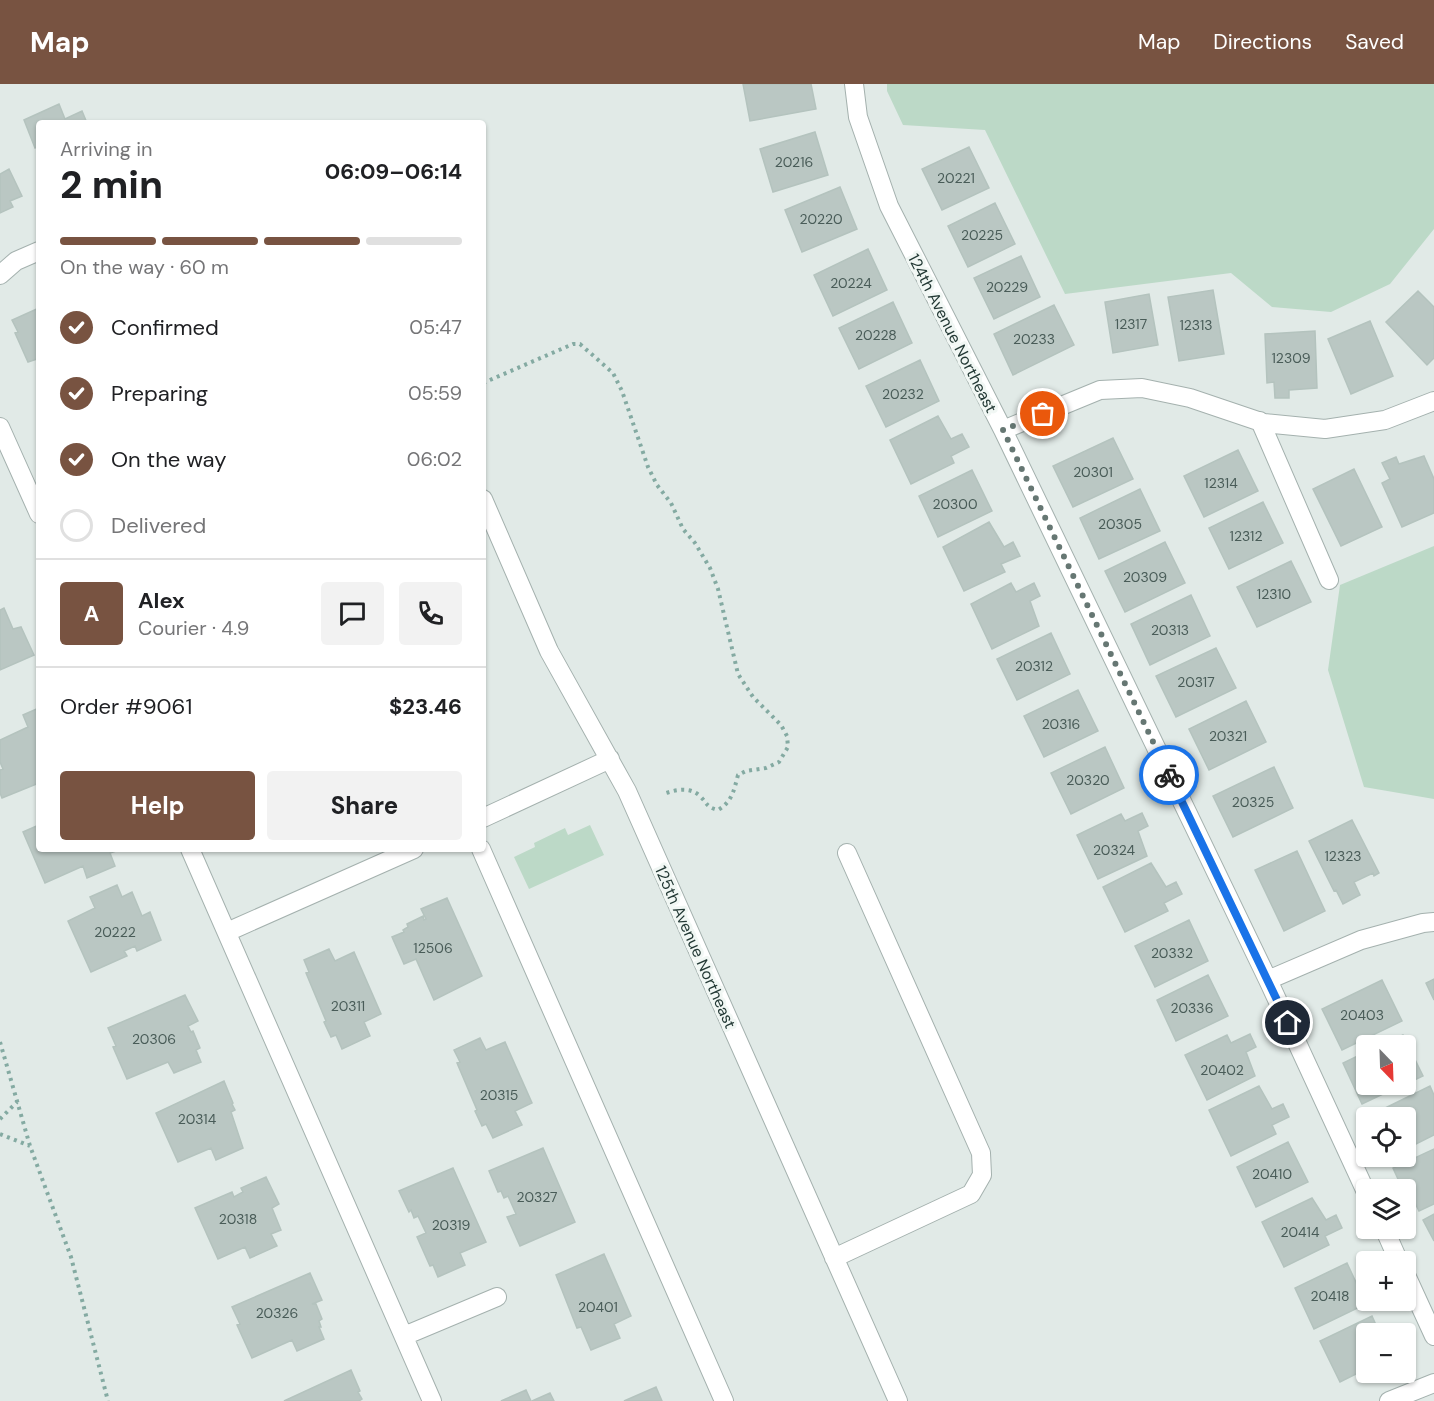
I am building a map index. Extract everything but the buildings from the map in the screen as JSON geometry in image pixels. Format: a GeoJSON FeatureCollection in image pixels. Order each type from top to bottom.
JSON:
{"type":"FeatureCollection","features":[{"type":"Feature","properties":{"kind":"street","name":"124th Avenue Northeast"},"geometry":{"type":"LineString","coordinates":[[854,84],[858,117],[889,206],[1003,430],[1268,980],[1360,1179]]}},
{"type":"Feature","properties":{"kind":"street"},"geometry":{"type":"LineString","coordinates":[[0,275],[16,261],[36,252]]}},
{"type":"Feature","properties":{"kind":"street"},"geometry":{"type":"LineString","coordinates":[[1003,430],[1100,390],[1142,388],[1190,398],[1260,421],[1325,429],[1385,420],[1434,400]]}},
{"type":"Feature","properties":{"kind":"street"},"geometry":{"type":"LineString","coordinates":[[1260,421],[1329,580]]}},
{"type":"Feature","properties":{"kind":"street"},"geometry":{"type":"LineString","coordinates":[[0,427],[36,507]]}},
{"type":"Feature","properties":{"kind":"street","name":"125th Avenue Northeast"},"geometry":{"type":"LineString","coordinates":[[486,506],[549,651],[627,791],[898,1401]]}},
{"type":"Feature","properties":{"kind":"street"},"geometry":{"type":"LineString","coordinates":[[486,817],[610,759]]}},
{"type":"Feature","properties":{"kind":"street"},"geometry":{"type":"LineString","coordinates":[[191,852],[432,1401]]}},
{"type":"Feature","properties":{"kind":"street"},"geometry":{"type":"LineString","coordinates":[[227,932],[407,852]]}},
{"type":"Feature","properties":{"kind":"street"},"geometry":{"type":"LineString","coordinates":[[482,852],[724,1401]]}},
{"type":"Feature","properties":{"kind":"street"},"geometry":{"type":"LineString","coordinates":[[834,1258],[971,1194],[982,1175],[981,1153],[847,853]]}},
{"type":"Feature","properties":{"kind":"street"},"geometry":{"type":"LineString","coordinates":[[1268,980],[1361,940],[1434,922]]}},
{"type":"Feature","properties":{"kind":"street"},"geometry":{"type":"LineString","coordinates":[[404,1336],[497,1297]]}},
{"type":"Feature","properties":{"kind":"street"},"geometry":{"type":"LineString","coordinates":[[1416,1297],[1434,1336]]}},
{"type":"Feature","properties":{"kind":"street"},"geometry":{"type":"LineString","coordinates":[[1389,1401],[1434,1383]]}},
{"type":"Feature","properties":{"kind":"path"},"geometry":{"type":"LineString","coordinates":[[486,382],[573,344],[580,344],[613,373],[622,392],[648,467],[714,578],[738,674],[753,697],[781,725],[787,736],[788,747],[779,762],[738,775],[734,793],[726,806],[718,810],[709,807],[699,795],[690,789],[663,794]]}},
{"type":"Feature","properties":{"kind":"path"},"geometry":{"type":"LineString","coordinates":[[0,1042],[30,1146],[71,1257],[108,1401]]}},
{"type":"Feature","properties":{"kind":"path"},"geometry":{"type":"LineString","coordinates":[[0,1119],[17,1101]]}},
{"type":"Feature","properties":{"kind":"path"},"geometry":{"type":"LineString","coordinates":[[0,1134],[30,1146]]}},
{"type":"Feature","properties":{"kind":"green space"},"geometry":{"type":"Polygon","coordinates":[[[887,84],[1434,84],[1434,229],[1390,284],[1331,312],[1272,307],[1231,273],[1065,294],[985,130],[903,125],[887,91],[887,84]]]}},
{"type":"Feature","properties":{"kind":"green space"},"geometry":{"type":"Polygon","coordinates":[[[1434,546],[1434,799],[1364,787],[1328,670],[1340,585],[1434,546]]]}},
{"type":"Feature","properties":{"kind":"green space"},"geometry":{"type":"Polygon","coordinates":[[[590,825],[604,855],[529,889],[514,857],[535,847],[534,843],[565,828],[568,835],[590,825]]]}},
{"type":"Feature","properties":{"kind":"way so far"},"geometry":{"type":"LineString","coordinates":[[1043,414],[1003,430],[1169,775]]}},
{"type":"Feature","properties":{"kind":"route"},"geometry":{"type":"LineString","coordinates":[[1169,775],[1288,1023]]}}]}
